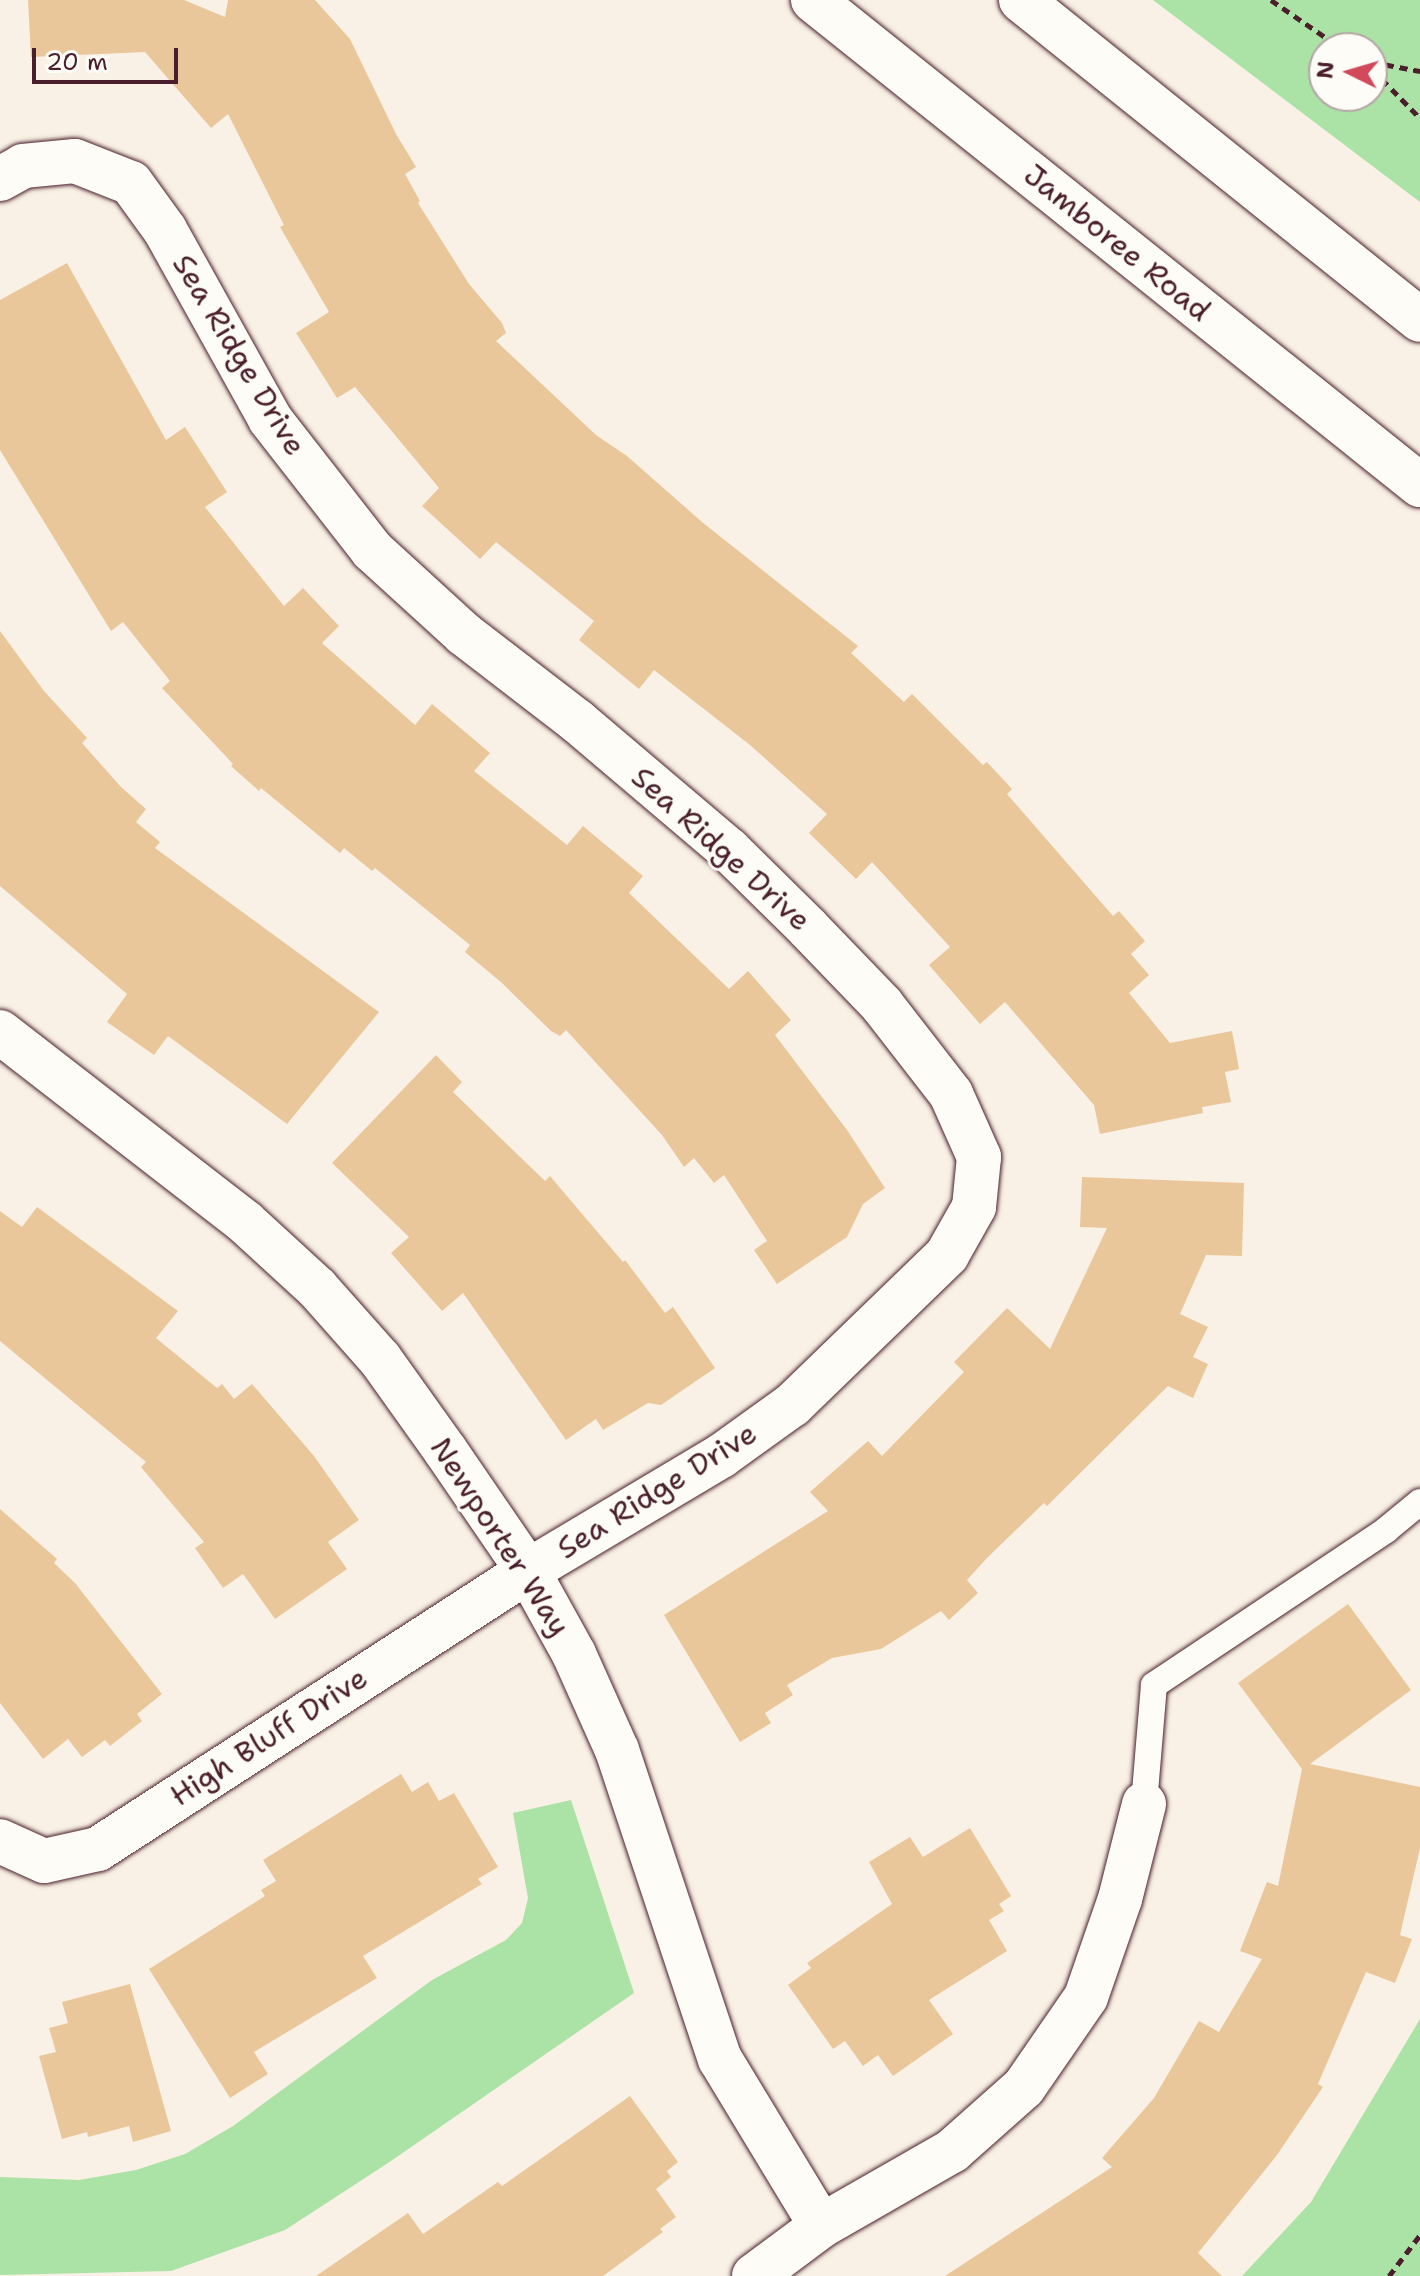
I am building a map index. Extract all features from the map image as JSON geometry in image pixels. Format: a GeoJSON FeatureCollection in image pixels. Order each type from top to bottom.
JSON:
{"type":"FeatureCollection","features":[{"type":"Feature","properties":{"kind":"street","name":"Jamboree Road"},"geometry":{"type":"LineString","coordinates":[[813,0],[1420,485]]}},
{"type":"Feature","properties":{"kind":"street"},"geometry":{"type":"LineString","coordinates":[[1021,0],[1420,320]]}},
{"type":"Feature","properties":{"kind":"street","name":"Sea Ridge Drive"},"geometry":{"type":"LineString","coordinates":[[0,179],[23,166],[75,161],[131,183],[165,230],[270,419],[372,550],[464,634],[577,721],[729,850],[808,928],[882,1005],[951,1094],[979,1157],[974,1207],[947,1255],[792,1405],[721,1456],[528,1571]]}},
{"type":"Feature","properties":{"kind":"street","name":"Newporter Way"},"geometry":{"type":"LineString","coordinates":[[0,1032],[245,1222],[317,1288],[380,1359],[528,1571],[574,1654],[617,1750],[720,2059],[821,2226]]}},
{"type":"Feature","properties":{"kind":"street","name":"High Bluff Drive"},"geometry":{"type":"LineString","coordinates":[[0,1841],[44,1861],[98,1849],[528,1571]]}},
{"type":"Feature","properties":{"kind":"street"},"geometry":{"type":"LineString","coordinates":[[754,2276],[821,2226],[952,2151],[1024,2087],[1086,1997],[1120,1899],[1144,1804]]}},
{"type":"Feature","properties":{"kind":"lane"},"geometry":{"type":"LineString","coordinates":[[1144,1804],[1154,1685],[1386,1530],[1420,1502]]}},
{"type":"Feature","properties":{"kind":"path"},"geometry":{"type":"LineString","coordinates":[[1271,0],[1318,32]]}},
{"type":"Feature","properties":{"kind":"path"},"geometry":{"type":"LineString","coordinates":[[1388,65],[1420,71]]}},
{"type":"Feature","properties":{"kind":"path"},"geometry":{"type":"LineString","coordinates":[[1388,85],[1420,118]]}},
{"type":"Feature","properties":{"kind":"path"},"geometry":{"type":"LineString","coordinates":[[1389,2276],[1420,2235]]}},
{"type":"Feature","properties":{"kind":"green space"},"geometry":{"type":"Polygon","coordinates":[[[1153,0],[1420,0],[1420,202],[1153,0]]]}},
{"type":"Feature","properties":{"kind":"green space"},"geometry":{"type":"Polygon","coordinates":[[[571,1800],[634,1993],[388,2163],[285,2230],[171,2271],[0,2275],[0,2177],[79,2180],[136,2170],[185,2154],[233,2126],[432,1980],[506,1940],[522,1923],[528,1898],[513,1813],[571,1800]]]}},
{"type":"Feature","properties":{"kind":"green space"},"geometry":{"type":"Polygon","coordinates":[[[1420,2019],[1420,2276],[1242,2276],[1311,2202],[1420,2019]]]}},
{"type":"Feature","properties":{"kind":"building"},"geometry":{"type":"Polygon","coordinates":[[[28,0],[184,0],[225,17],[228,0],[315,0],[350,39],[396,134],[416,167],[405,174],[420,201],[418,203],[469,284],[502,323],[506,333],[496,341],[596,435],[627,456],[702,522],[858,646],[851,653],[904,702],[912,694],[983,765],[987,762],[1012,789],[1007,794],[1113,916],[1119,911],[1145,941],[1131,954],[1149,975],[1129,993],[1170,1043],[1232,1031],[1239,1069],[1225,1072],[1231,1102],[1202,1107],[1203,1113],[1100,1134],[1094,1105],[1005,1002],[980,1024],[929,965],[950,947],[872,862],[856,879],[809,833],[827,814],[750,745],[654,670],[639,689],[579,640],[594,621],[496,542],[480,559],[422,506],[439,488],[355,387],[337,398],[296,333],[329,312],[280,227],[284,225],[228,114],[211,128],[145,52],[31,57],[28,0]]]}},
{"type":"Feature","properties":{"kind":"building"},"geometry":{"type":"Polygon","coordinates":[[[67,263],[166,440],[185,427],[227,492],[205,507],[284,606],[303,588],[339,626],[322,643],[415,725],[432,704],[490,753],[474,771],[567,845],[583,826],[643,876],[629,893],[729,989],[748,971],[791,1020],[775,1035],[847,1130],[885,1188],[863,1204],[847,1237],[777,1284],[754,1250],[767,1241],[724,1175],[714,1183],[694,1158],[684,1167],[662,1135],[566,1030],[560,1036],[551,1031],[465,952],[470,945],[375,868],[372,871],[344,848],[340,853],[261,788],[259,791],[231,766],[233,764],[162,688],[170,681],[123,622],[111,631],[0,450],[0,300],[67,263]]]}},
{"type":"Feature","properties":{"kind":"building"},"geometry":{"type":"Polygon","coordinates":[[[0,631],[44,691],[87,738],[82,743],[121,787],[146,809],[136,822],[160,842],[155,848],[379,1012],[287,1124],[168,1036],[154,1055],[107,1022],[127,994],[0,886],[0,631]]]}},
{"type":"Feature","properties":{"kind":"building"},"geometry":{"type":"Polygon","coordinates":[[[436,1055],[462,1082],[453,1092],[545,1181],[550,1176],[623,1262],[625,1260],[665,1313],[673,1307],[715,1368],[661,1405],[648,1403],[603,1430],[596,1419],[566,1440],[463,1293],[442,1311],[391,1253],[409,1237],[332,1163],[436,1055]]]}},
{"type":"Feature","properties":{"kind":"building"},"geometry":{"type":"Polygon","coordinates":[[[1082,1177],[1244,1183],[1242,1256],[1206,1255],[1180,1314],[1208,1327],[1193,1357],[1208,1364],[1193,1398],[1168,1386],[1047,1506],[1044,1503],[987,1558],[967,1580],[978,1593],[949,1620],[941,1611],[881,1649],[832,1658],[787,1685],[793,1695],[765,1713],[771,1723],[740,1742],[664,1615],[828,1511],[810,1492],[868,1441],[882,1456],[964,1372],[954,1362],[1007,1308],[1050,1349],[1107,1228],[1080,1227],[1082,1177]]]}},
{"type":"Feature","properties":{"kind":"building"},"geometry":{"type":"Polygon","coordinates":[[[37,1207],[178,1311],[156,1338],[217,1388],[222,1384],[234,1399],[252,1384],[314,1456],[359,1520],[328,1542],[347,1569],[275,1619],[243,1574],[223,1588],[195,1548],[204,1542],[141,1467],[146,1462],[0,1341],[0,1211],[22,1227],[37,1207]]]}},
{"type":"Feature","properties":{"kind":"building"},"geometry":{"type":"Polygon","coordinates":[[[0,1509],[57,1559],[54,1563],[75,1583],[162,1694],[137,1714],[142,1721],[110,1746],[105,1740],[82,1757],[68,1739],[43,1759],[0,1703],[0,1509]]]}},
{"type":"Feature","properties":{"kind":"building"},"geometry":{"type":"Polygon","coordinates":[[[1348,1604],[1411,1690],[1310,1764],[1420,1787],[1420,1848],[1400,1935],[1412,1939],[1395,1983],[1366,1972],[1318,2084],[1323,2087],[1277,2155],[1198,2253],[1222,2276],[945,2276],[1112,2167],[1102,2158],[1154,2098],[1199,2021],[1219,2032],[1262,1959],[1240,1951],[1267,1882],[1278,1886],[1302,1769],[1238,1683],[1348,1604]]]}},
{"type":"Feature","properties":{"kind":"building"},"geometry":{"type":"Polygon","coordinates":[[[401,1774],[412,1792],[428,1782],[439,1801],[454,1793],[498,1867],[478,1879],[482,1884],[363,1956],[377,1978],[254,2052],[268,2074],[230,2098],[149,1969],[265,1896],[261,1890],[276,1881],[263,1860],[401,1774]]]}},
{"type":"Feature","properties":{"kind":"building"},"geometry":{"type":"Polygon","coordinates":[[[970,1828],[1011,1896],[999,1904],[1004,1911],[989,1920],[1007,1951],[929,2000],[953,2034],[893,2076],[878,2055],[863,2066],[845,2041],[833,2049],[788,1985],[811,1968],[807,1963],[892,1904],[869,1862],[910,1837],[923,1857],[970,1828]]]}},
{"type":"Feature","properties":{"kind":"building"},"geometry":{"type":"Polygon","coordinates":[[[130,1984],[171,2131],[133,2142],[129,2126],[88,2137],[87,2132],[62,2139],[39,2056],[56,2052],[49,2028],[68,2023],[62,2002],[130,1984]]]}},
{"type":"Feature","properties":{"kind":"building"},"geometry":{"type":"Polygon","coordinates":[[[630,2096],[678,2162],[667,2171],[671,2177],[656,2189],[676,2217],[660,2229],[663,2232],[603,2276],[316,2276],[408,2213],[423,2234],[498,2182],[502,2186],[630,2096]]]}}]}
